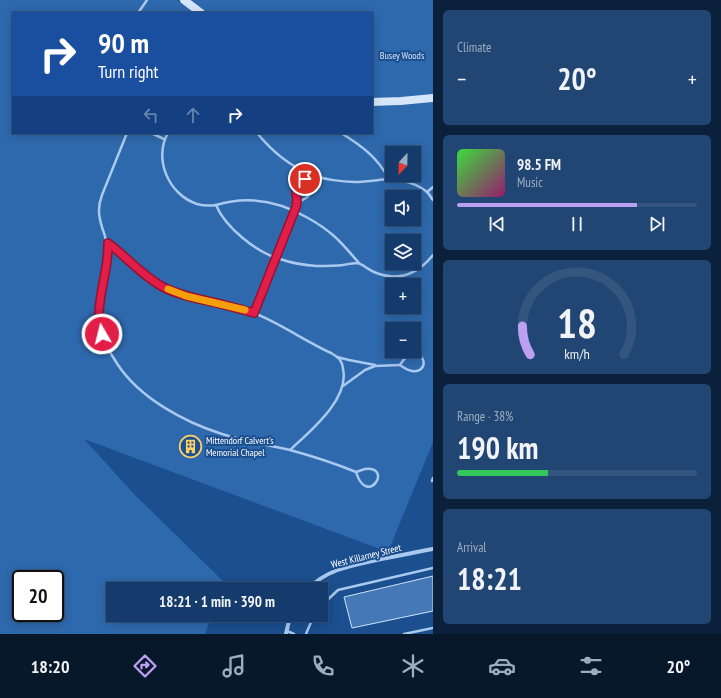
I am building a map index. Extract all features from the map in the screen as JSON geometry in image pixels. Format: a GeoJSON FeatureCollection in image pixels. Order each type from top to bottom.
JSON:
{"type":"FeatureCollection","features":[{"type":"Feature","properties":{"kind":"street"},"geometry":{"type":"LineString","coordinates":[[184,0],[200,12]]}},
{"type":"Feature","properties":{"kind":"street"},"geometry":{"type":"LineString","coordinates":[[373,102],[433,98]]}},
{"type":"Feature","properties":{"kind":"street","name":"West Killarney Street"},"geometry":{"type":"LineString","coordinates":[[316,582],[321,578],[338,570],[433,549]]}},
{"type":"Feature","properties":{"kind":"street"},"geometry":{"type":"LineString","coordinates":[[286,633],[289,622]]}},
{"type":"Feature","properties":{"kind":"lane"},"geometry":{"type":"LineString","coordinates":[[139,12],[147,0]]}},
{"type":"Feature","properties":{"kind":"lane"},"geometry":{"type":"LineString","coordinates":[[127,134],[99,203],[100,220],[108,243],[106,268],[100,305],[100,324],[106,344],[113,357],[128,378],[139,389],[154,401],[199,426],[228,436],[290,450],[331,462],[356,472],[365,469],[374,470],[378,475],[378,480],[376,484],[369,487],[361,482],[356,472]]}},
{"type":"Feature","properties":{"kind":"lane"},"geometry":{"type":"LineString","coordinates":[[153,134],[164,139]]}},
{"type":"Feature","properties":{"kind":"lane"},"geometry":{"type":"LineString","coordinates":[[167,134],[164,139],[162,152],[163,163],[169,181],[183,196],[198,205],[206,206],[233,201],[256,200],[294,210],[317,223],[332,234],[359,263],[380,274],[397,277],[408,274],[420,268],[433,255]]}},
{"type":"Feature","properties":{"kind":"lane"},"geometry":{"type":"LineString","coordinates":[[258,134],[271,148],[286,160],[310,174],[355,182],[385,179]]}},
{"type":"Feature","properties":{"kind":"lane"},"geometry":{"type":"LineString","coordinates":[[343,134],[358,143],[369,153],[378,162],[385,173]]}},
{"type":"Feature","properties":{"kind":"lane"},"geometry":{"type":"LineString","coordinates":[[297,202],[304,200],[309,195],[310,174]]}},
{"type":"Feature","properties":{"kind":"lane"},"geometry":{"type":"LineString","coordinates":[[254,313],[297,202],[295,193],[296,189],[299,184],[305,179],[309,178]]}},
{"type":"Feature","properties":{"kind":"lane"},"geometry":{"type":"LineString","coordinates":[[406,182],[427,192],[433,200]]}},
{"type":"Feature","properties":{"kind":"lane"},"geometry":{"type":"LineString","coordinates":[[427,192],[433,186]]}},
{"type":"Feature","properties":{"kind":"lane"},"geometry":{"type":"LineString","coordinates":[[216,205],[222,218],[242,238],[276,258],[314,266],[359,263]]}},
{"type":"Feature","properties":{"kind":"lane"},"geometry":{"type":"LineString","coordinates":[[108,243],[137,269],[163,287],[186,296],[254,313],[331,352],[336,356],[342,363],[344,371],[343,386],[335,401],[318,424],[290,450]]}},
{"type":"Feature","properties":{"kind":"lane"},"geometry":{"type":"LineString","coordinates":[[336,356],[375,366],[400,365],[412,372],[420,369],[424,362],[420,355],[412,354],[407,356],[400,365]]}},
{"type":"Feature","properties":{"kind":"lane"},"geometry":{"type":"LineString","coordinates":[[343,386],[365,370],[375,366]]}},
{"type":"Feature","properties":{"kind":"lane"},"geometry":{"type":"LineString","coordinates":[[328,599],[338,590],[433,568]]}},
{"type":"Feature","properties":{"kind":"lane"},"geometry":{"type":"LineString","coordinates":[[306,634],[311,622]]}},
{"type":"Feature","properties":{"kind":"lane"},"geometry":{"type":"LineString","coordinates":[[404,634],[433,628]]}},
{"type":"Feature","properties":{"kind":"lane"},"geometry":{"type":"LineString","coordinates":[[286,633],[294,634]]}},
{"type":"Feature","properties":{"kind":"green space"},"geometry":{"type":"Polygon","coordinates":[[[0,0],[177,0],[194,12],[12,12],[12,134],[373,134],[373,105],[380,106],[433,102],[433,442],[388,552],[84,439],[133,493],[224,582],[106,582],[106,622],[209,622],[205,634],[0,634],[0,0]]]}},
{"type":"Feature","properties":{"kind":"green space","name":"Busey Woods"},"geometry":{"type":"Polygon","coordinates":[[[184,0],[433,0],[433,98],[373,102],[373,12],[200,12],[184,0]]]}},
{"type":"Feature","properties":{"kind":"building","name":"Mittendorf Calvert's Memorial Chapel"},"geometry":{"type":"Polygon","coordinates":[[[189,439],[197,442],[193,452],[185,449],[189,439]]]}},
{"type":"Feature","properties":{"kind":"building"},"geometry":{"type":"Polygon","coordinates":[[[433,576],[433,611],[352,628],[344,597],[433,576]]]}},
{"type":"Feature","properties":{"kind":"slow traffic"},"geometry":{"type":"LineString","coordinates":[[168,289],[186,296],[245,310]]}},
{"type":"Feature","properties":{"kind":"place","name":"Mittendorf Calvert's Memorial Chapel"},"geometry":{"type":"Point","coordinates":[191,446]}},
{"type":"Feature","properties":{"kind":"route"},"geometry":{"type":"LineString","coordinates":[[102,334],[99,315],[108,243],[144,275],[163,287],[186,296],[254,313],[296,207],[296,189],[305,179]]}}]}
